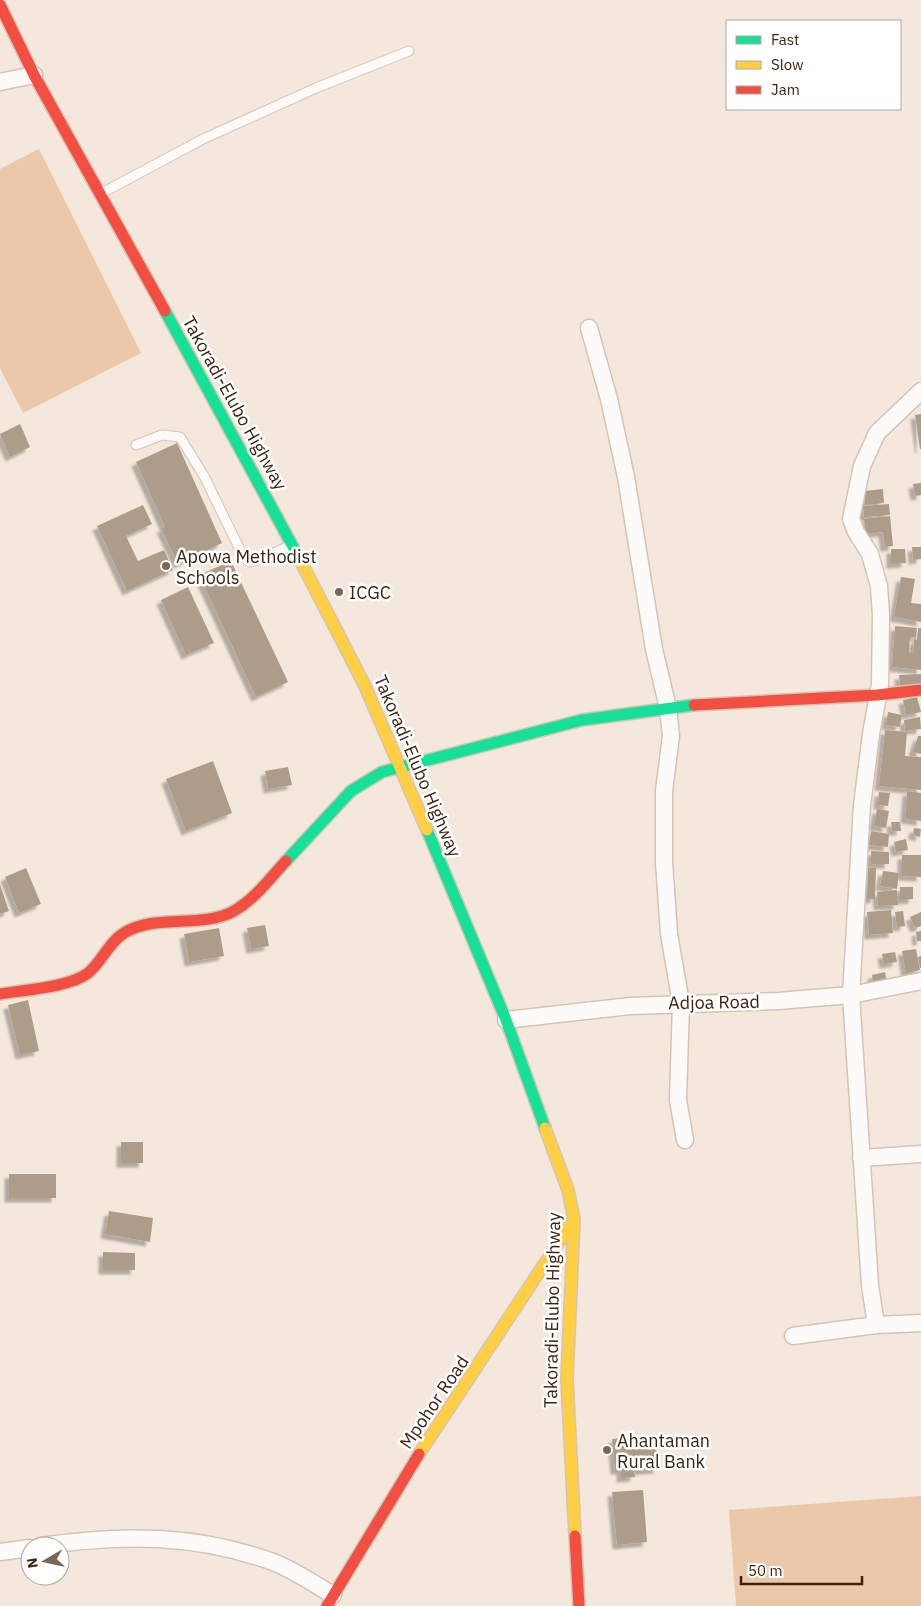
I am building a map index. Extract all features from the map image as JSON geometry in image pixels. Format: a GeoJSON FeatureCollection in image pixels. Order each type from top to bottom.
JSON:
{"type":"FeatureCollection","features":[{"type":"Feature","properties":{"kind":"main road","name":"Takoradi-Elubo Highway"},"geometry":{"type":"LineString","coordinates":[[0,5],[34,75],[292,545],[360,676],[402,768],[506,1020],[568,1190],[574,1220],[567,1379],[579,1606]]}},
{"type":"Feature","properties":{"kind":"main road"},"geometry":{"type":"LineString","coordinates":[[0,994],[70,981],[88,973],[111,944],[124,933],[151,923],[215,918],[234,911],[253,897],[350,791],[382,772],[582,720],[706,703],[877,695],[921,690]]}},
{"type":"Feature","properties":{"kind":"main road","name":"Mpohor Road"},"geometry":{"type":"LineString","coordinates":[[330,1601],[423,1448],[574,1220]]}},
{"type":"Feature","properties":{"kind":"street"},"geometry":{"type":"LineString","coordinates":[[0,82],[34,75]]}},
{"type":"Feature","properties":{"kind":"street"},"geometry":{"type":"LineString","coordinates":[[589,328],[609,399],[626,477],[654,650],[668,708],[671,736],[664,791],[664,862],[669,934],[681,1003],[678,1100],[685,1140]]}},
{"type":"Feature","properties":{"kind":"street"},"geometry":{"type":"LineString","coordinates":[[876,1325],[870,1285],[850,995],[862,805],[881,673],[879,586],[870,554],[856,532],[851,519],[852,504],[862,466],[877,433],[921,391]]}},
{"type":"Feature","properties":{"kind":"street","name":"Adjoa Road"},"geometry":{"type":"LineString","coordinates":[[506,1020],[630,1006],[778,1001],[850,995],[921,981]]}},
{"type":"Feature","properties":{"kind":"street"},"geometry":{"type":"LineString","coordinates":[[861,1158],[921,1154]]}},
{"type":"Feature","properties":{"kind":"street"},"geometry":{"type":"LineString","coordinates":[[793,1336],[876,1325],[921,1323]]}},
{"type":"Feature","properties":{"kind":"street"},"geometry":{"type":"LineString","coordinates":[[70,1543],[127,1537],[203,1542],[274,1563],[330,1601]]}},
{"type":"Feature","properties":{"kind":"street"},"geometry":{"type":"LineString","coordinates":[[0,1552],[20,1549]]}},
{"type":"Feature","properties":{"kind":"lane"},"geometry":{"type":"LineString","coordinates":[[99,194],[203,139],[316,88],[409,51]]}},
{"type":"Feature","properties":{"kind":"lane"},"geometry":{"type":"LineString","coordinates":[[136,445],[162,436],[180,437],[204,476],[232,537],[244,558],[250,562],[262,559],[292,545]]}},
{"type":"Feature","properties":{"kind":"shaded area"},"geometry":{"type":"Polygon","coordinates":[[[39,149],[141,353],[23,413],[0,368],[0,169],[39,149]]]}},
{"type":"Feature","properties":{"kind":"shaded area"},"geometry":{"type":"Polygon","coordinates":[[[921,1496],[921,1606],[736,1606],[729,1510],[921,1496]]]}},
{"type":"Feature","properties":{"kind":"building"},"geometry":{"type":"Polygon","coordinates":[[[921,414],[921,449],[920,449],[915,415],[921,414]]]}},
{"type":"Feature","properties":{"kind":"building"},"geometry":{"type":"Polygon","coordinates":[[[20,424],[30,447],[10,457],[0,434],[20,424]]]}},
{"type":"Feature","properties":{"kind":"building"},"geometry":{"type":"Polygon","coordinates":[[[177,443],[222,543],[178,564],[161,528],[165,527],[136,462],[177,443]]]}},
{"type":"Feature","properties":{"kind":"building"},"geometry":{"type":"Polygon","coordinates":[[[921,483],[921,495],[915,496],[913,484],[921,483]]]}},
{"type":"Feature","properties":{"kind":"building"},"geometry":{"type":"Polygon","coordinates":[[[883,489],[884,503],[865,505],[864,491],[883,489]]]}},
{"type":"Feature","properties":{"kind":"building"},"geometry":{"type":"Polygon","coordinates":[[[889,504],[890,515],[864,517],[863,506],[889,504]]]}},
{"type":"Feature","properties":{"kind":"building"},"geometry":{"type":"Polygon","coordinates":[[[143,505],[152,524],[126,536],[138,561],[164,550],[173,570],[127,591],[97,526],[143,505]]]}},
{"type":"Feature","properties":{"kind":"building"},"geometry":{"type":"Polygon","coordinates":[[[890,516],[893,546],[885,547],[883,532],[866,534],[864,519],[890,516]]]}},
{"type":"Feature","properties":{"kind":"building"},"geometry":{"type":"Polygon","coordinates":[[[912,547],[921,547],[921,559],[913,560],[912,547]]]}},
{"type":"Feature","properties":{"kind":"building"},"geometry":{"type":"Polygon","coordinates":[[[891,549],[905,549],[906,563],[891,564],[891,549]]]}},
{"type":"Feature","properties":{"kind":"building"},"geometry":{"type":"Polygon","coordinates":[[[231,561],[288,682],[256,697],[199,575],[231,561]]]}},
{"type":"Feature","properties":{"kind":"building"},"geometry":{"type":"Polygon","coordinates":[[[901,577],[915,579],[911,603],[921,604],[921,622],[894,617],[901,577]]]}},
{"type":"Feature","properties":{"kind":"building"},"geometry":{"type":"Polygon","coordinates":[[[188,587],[214,643],[186,655],[161,600],[188,587]]]}},
{"type":"Feature","properties":{"kind":"building"},"geometry":{"type":"Polygon","coordinates":[[[895,626],[917,628],[916,637],[910,637],[909,652],[913,653],[914,640],[917,640],[918,628],[921,628],[921,670],[892,667],[895,626]]]}},
{"type":"Feature","properties":{"kind":"building"},"geometry":{"type":"Polygon","coordinates":[[[921,674],[921,685],[900,686],[899,675],[921,674]]]}},
{"type":"Feature","properties":{"kind":"building"},"geometry":{"type":"Polygon","coordinates":[[[917,697],[921,712],[906,715],[903,700],[917,697]]]}},
{"type":"Feature","properties":{"kind":"building"},"geometry":{"type":"Polygon","coordinates":[[[888,712],[902,715],[900,727],[886,725],[888,712]]]}},
{"type":"Feature","properties":{"kind":"building"},"geometry":{"type":"Polygon","coordinates":[[[920,717],[921,729],[905,731],[904,720],[920,717]]]}},
{"type":"Feature","properties":{"kind":"building"},"geometry":{"type":"Polygon","coordinates":[[[885,730],[907,732],[905,756],[921,757],[921,790],[879,786],[885,730]]]}},
{"type":"Feature","properties":{"kind":"building"},"geometry":{"type":"Polygon","coordinates":[[[918,736],[921,736],[921,754],[913,752],[918,736]]]}},
{"type":"Feature","properties":{"kind":"building"},"geometry":{"type":"Polygon","coordinates":[[[213,761],[232,813],[186,831],[166,779],[213,761]]]}},
{"type":"Feature","properties":{"kind":"building"},"geometry":{"type":"Polygon","coordinates":[[[288,767],[292,785],[268,789],[265,771],[288,767]]]}},
{"type":"Feature","properties":{"kind":"building"},"geometry":{"type":"Polygon","coordinates":[[[907,791],[921,793],[921,821],[905,819],[907,791]]]}},
{"type":"Feature","properties":{"kind":"building"},"geometry":{"type":"Polygon","coordinates":[[[879,792],[890,793],[888,806],[878,805],[879,792]]]}},
{"type":"Feature","properties":{"kind":"building"},"geometry":{"type":"Polygon","coordinates":[[[877,809],[889,811],[886,828],[874,826],[877,809]]]}},
{"type":"Feature","properties":{"kind":"building"},"geometry":{"type":"Polygon","coordinates":[[[891,822],[900,822],[901,831],[892,831],[891,822]]]}},
{"type":"Feature","properties":{"kind":"building"},"geometry":{"type":"Polygon","coordinates":[[[914,828],[921,829],[920,837],[913,835],[914,828]]]}},
{"type":"Feature","properties":{"kind":"building"},"geometry":{"type":"Polygon","coordinates":[[[871,831],[889,834],[888,847],[869,845],[871,831]]]}},
{"type":"Feature","properties":{"kind":"building"},"geometry":{"type":"Polygon","coordinates":[[[906,839],[908,850],[896,852],[894,842],[906,839]]]}},
{"type":"Feature","properties":{"kind":"building"},"geometry":{"type":"Polygon","coordinates":[[[871,851],[889,852],[889,864],[871,864],[871,851]]]}},
{"type":"Feature","properties":{"kind":"building"},"geometry":{"type":"Polygon","coordinates":[[[902,855],[921,855],[921,877],[902,876],[902,855]]]}},
{"type":"Feature","properties":{"kind":"building"},"geometry":{"type":"Polygon","coordinates":[[[26,868],[41,904],[19,913],[5,877],[26,868]]]}},
{"type":"Feature","properties":{"kind":"building"},"geometry":{"type":"Polygon","coordinates":[[[868,868],[876,868],[875,899],[867,899],[868,868]]]}},
{"type":"Feature","properties":{"kind":"building"},"geometry":{"type":"Polygon","coordinates":[[[883,871],[899,873],[897,889],[880,886],[883,871]]]}},
{"type":"Feature","properties":{"kind":"building"},"geometry":{"type":"Polygon","coordinates":[[[0,885],[9,911],[0,914],[0,885]]]}},
{"type":"Feature","properties":{"kind":"building"},"geometry":{"type":"Polygon","coordinates":[[[900,887],[913,887],[913,899],[900,900],[900,887]]]}},
{"type":"Feature","properties":{"kind":"building"},"geometry":{"type":"Polygon","coordinates":[[[897,890],[898,905],[878,906],[877,892],[897,890]]]}},
{"type":"Feature","properties":{"kind":"building"},"geometry":{"type":"Polygon","coordinates":[[[891,910],[893,933],[869,935],[867,912],[891,910]]]}},
{"type":"Feature","properties":{"kind":"building"},"geometry":{"type":"Polygon","coordinates":[[[903,911],[905,926],[897,927],[895,912],[903,911]]]}},
{"type":"Feature","properties":{"kind":"building"},"geometry":{"type":"Polygon","coordinates":[[[921,912],[921,926],[915,928],[910,917],[921,912]]]}},
{"type":"Feature","properties":{"kind":"building"},"geometry":{"type":"Polygon","coordinates":[[[265,925],[269,946],[251,949],[247,928],[265,925]]]}},
{"type":"Feature","properties":{"kind":"building"},"geometry":{"type":"Polygon","coordinates":[[[219,928],[224,956],[189,962],[184,934],[219,928]]]}},
{"type":"Feature","properties":{"kind":"building"},"geometry":{"type":"Polygon","coordinates":[[[921,931],[921,941],[917,941],[916,932],[921,931]]]}},
{"type":"Feature","properties":{"kind":"building"},"geometry":{"type":"Polygon","coordinates":[[[916,949],[920,970],[906,973],[902,951],[916,949]]]}},
{"type":"Feature","properties":{"kind":"building"},"geometry":{"type":"Polygon","coordinates":[[[895,952],[897,962],[884,964],[882,954],[895,952]]]}},
{"type":"Feature","properties":{"kind":"building"},"geometry":{"type":"Polygon","coordinates":[[[921,956],[921,968],[920,968],[918,957],[921,956]]]}},
{"type":"Feature","properties":{"kind":"building"},"geometry":{"type":"Polygon","coordinates":[[[885,972],[887,983],[873,985],[872,975],[885,972]]]}},
{"type":"Feature","properties":{"kind":"building"},"geometry":{"type":"Polygon","coordinates":[[[28,1000],[39,1051],[20,1055],[8,1005],[28,1000]]]}},
{"type":"Feature","properties":{"kind":"building"},"geometry":{"type":"Polygon","coordinates":[[[121,1142],[143,1142],[143,1163],[121,1163],[121,1142]]]}},
{"type":"Feature","properties":{"kind":"building"},"geometry":{"type":"Polygon","coordinates":[[[9,1174],[56,1174],[56,1198],[9,1198],[9,1174]]]}},
{"type":"Feature","properties":{"kind":"building"},"geometry":{"type":"Polygon","coordinates":[[[109,1211],[153,1218],[150,1242],[105,1234],[109,1211]]]}},
{"type":"Feature","properties":{"kind":"building"},"geometry":{"type":"Polygon","coordinates":[[[103,1252],[135,1253],[135,1270],[103,1270],[103,1252]]]}},
{"type":"Feature","properties":{"kind":"building"},"geometry":{"type":"Polygon","coordinates":[[[655,1435],[658,1469],[634,1471],[635,1477],[621,1478],[621,1470],[615,1470],[612,1439],[655,1435]]]}},
{"type":"Feature","properties":{"kind":"building"},"geometry":{"type":"Polygon","coordinates":[[[643,1490],[647,1542],[617,1545],[612,1492],[643,1490]]]}},
{"type":"Feature","properties":{"kind":"traffic: fast"},"geometry":{"type":"LineString","coordinates":[[165,311],[298,556]]}},
{"type":"Feature","properties":{"kind":"traffic: fast"},"geometry":{"type":"LineString","coordinates":[[286,861],[351,791],[382,772],[582,720],[694,705]]}},
{"type":"Feature","properties":{"kind":"traffic: fast"},"geometry":{"type":"LineString","coordinates":[[427,830],[506,1020],[545,1128]]}},
{"type":"Feature","properties":{"kind":"traffic: slow"},"geometry":{"type":"LineString","coordinates":[[298,556],[364,684],[427,830]]}},
{"type":"Feature","properties":{"kind":"traffic: slow"},"geometry":{"type":"LineString","coordinates":[[545,1128],[568,1190],[574,1219],[567,1379],[575,1536]]}},
{"type":"Feature","properties":{"kind":"traffic: slow"},"geometry":{"type":"LineString","coordinates":[[419,1454],[574,1219]]}},
{"type":"Feature","properties":{"kind":"traffic: jam"},"geometry":{"type":"LineString","coordinates":[[0,5],[34,75],[165,311]]}},
{"type":"Feature","properties":{"kind":"traffic: jam"},"geometry":{"type":"LineString","coordinates":[[694,705],[877,695],[921,690]]}},
{"type":"Feature","properties":{"kind":"traffic: jam"},"geometry":{"type":"LineString","coordinates":[[0,994],[59,985],[80,978],[93,969],[118,937],[137,927],[165,922],[208,919],[234,911],[255,894],[286,861]]}},
{"type":"Feature","properties":{"kind":"traffic: jam"},"geometry":{"type":"LineString","coordinates":[[327,1606],[419,1454]]}},
{"type":"Feature","properties":{"kind":"traffic: jam"},"geometry":{"type":"LineString","coordinates":[[575,1536],[579,1606]]}},
{"type":"Feature","properties":{"kind":"place","name":"Apowa Methodist Schools"},"geometry":{"type":"Point","coordinates":[166,566]}},
{"type":"Feature","properties":{"kind":"place","name":"ICGC"},"geometry":{"type":"Point","coordinates":[339,592]}},
{"type":"Feature","properties":{"kind":"place","name":"Ahantaman Rural Bank"},"geometry":{"type":"Point","coordinates":[607,1450]}}]}
